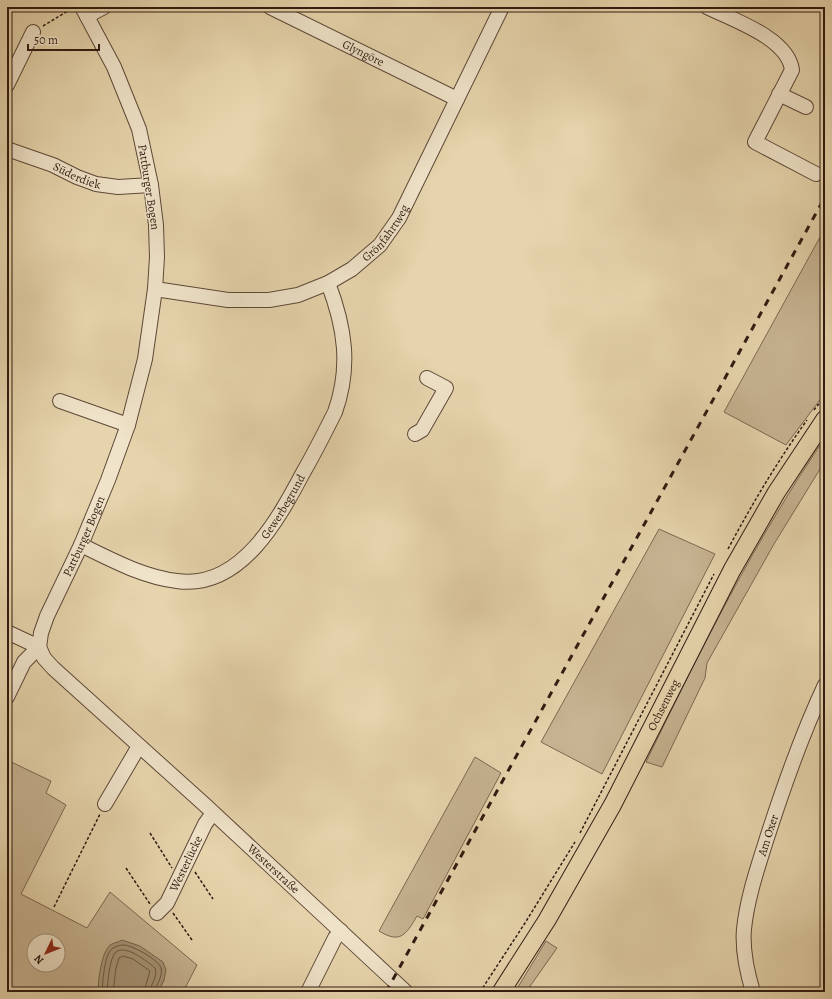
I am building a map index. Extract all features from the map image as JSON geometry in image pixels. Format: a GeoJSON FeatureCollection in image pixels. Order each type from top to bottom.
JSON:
{"type":"FeatureCollection","features":[{"type":"Feature","properties":{"kind":"main road","name":"Ochsenweg"},"geometry":{"type":"LineString","coordinates":[[501,992],[547,920],[613,804],[732,570],[772,499],[794,463],[825,419]]}},
{"type":"Feature","properties":{"kind":"street"},"geometry":{"type":"LineString","coordinates":[[84,12],[104,7]]}},
{"type":"Feature","properties":{"kind":"street","name":"Glyngöre"},"geometry":{"type":"LineString","coordinates":[[270,7],[457,99]]}},
{"type":"Feature","properties":{"kind":"street","name":"Grönfahrtweg"},"geometry":{"type":"LineString","coordinates":[[155,289],[228,300],[269,300],[298,295],[328,282],[352,269],[380,245],[399,218],[502,7]]}},
{"type":"Feature","properties":{"kind":"street"},"geometry":{"type":"LineString","coordinates":[[707,7],[763,34],[779,46],[787,55],[792,70],[755,142],[816,174]]}},
{"type":"Feature","properties":{"kind":"street","name":"Pattburger Bogen"},"geometry":{"type":"LineString","coordinates":[[39,647],[41,632],[47,616],[81,545],[108,480],[128,425],[145,359],[155,289],[157,257],[156,225],[151,185],[139,129],[114,67],[84,12]]}},
{"type":"Feature","properties":{"kind":"street"},"geometry":{"type":"LineString","coordinates":[[7,85],[33,32]]}},
{"type":"Feature","properties":{"kind":"street"},"geometry":{"type":"LineString","coordinates":[[779,94],[806,107]]}},
{"type":"Feature","properties":{"kind":"street","name":"Süderdiek"},"geometry":{"type":"LineString","coordinates":[[7,149],[53,165],[77,177],[96,184],[118,187],[151,185]]}},
{"type":"Feature","properties":{"kind":"street","name":"Gewerbegrund"},"geometry":{"type":"LineString","coordinates":[[81,545],[125,566],[153,576],[190,582],[211,578],[229,569],[243,559],[264,537],[283,511],[336,412],[341,397],[345,366],[345,347],[336,303],[328,282]]}},
{"type":"Feature","properties":{"kind":"street"},"geometry":{"type":"LineString","coordinates":[[415,434],[422,430],[446,388],[427,378]]}},
{"type":"Feature","properties":{"kind":"street"},"geometry":{"type":"LineString","coordinates":[[60,401],[128,425]]}},
{"type":"Feature","properties":{"kind":"street"},"geometry":{"type":"LineString","coordinates":[[7,632],[39,647],[24,662],[7,697]]}},
{"type":"Feature","properties":{"kind":"street","name":"Westerstraße"},"geometry":{"type":"LineString","coordinates":[[39,647],[44,658],[53,668],[213,813],[406,992]]}},
{"type":"Feature","properties":{"kind":"street","name":"Am Oxer"},"geometry":{"type":"LineString","coordinates":[[752,992],[746,970],[744,946],[744,930],[749,896],[778,804],[802,735],[825,685]]}},
{"type":"Feature","properties":{"kind":"street"},"geometry":{"type":"LineString","coordinates":[[105,804],[139,746]]}},
{"type":"Feature","properties":{"kind":"street","name":"Westerlücke"},"geometry":{"type":"LineString","coordinates":[[157,913],[167,903],[205,824],[213,813]]}},
{"type":"Feature","properties":{"kind":"street"},"geometry":{"type":"LineString","coordinates":[[308,992],[335,938],[341,931]]}},
{"type":"Feature","properties":{"kind":"path"},"geometry":{"type":"LineString","coordinates":[[33,32],[75,7]]}},
{"type":"Feature","properties":{"kind":"path"},"geometry":{"type":"LineString","coordinates":[[728,549],[771,472],[825,396]]}},
{"type":"Feature","properties":{"kind":"path"},"geometry":{"type":"LineString","coordinates":[[480,992],[578,837],[716,570]]}},
{"type":"Feature","properties":{"kind":"path"},"geometry":{"type":"LineString","coordinates":[[54,907],[105,804]]}},
{"type":"Feature","properties":{"kind":"path"},"geometry":{"type":"LineString","coordinates":[[150,833],[176,874],[180,876]]}},
{"type":"Feature","properties":{"kind":"path"},"geometry":{"type":"LineString","coordinates":[[186,862],[190,864],[213,899]]}},
{"type":"Feature","properties":{"kind":"path"},"geometry":{"type":"LineString","coordinates":[[126,868],[157,913]]}},
{"type":"Feature","properties":{"kind":"path"},"geometry":{"type":"LineString","coordinates":[[167,903],[192,940]]}},
{"type":"Feature","properties":{"kind":"shaded area"},"geometry":{"type":"Polygon","coordinates":[[[825,228],[825,393],[786,445],[724,412],[825,228]]]}},
{"type":"Feature","properties":{"kind":"shaded area"},"geometry":{"type":"Polygon","coordinates":[[[825,438],[825,461],[774,544],[707,663],[705,678],[662,767],[646,762],[708,638],[752,556],[799,477],[825,438]]]}},
{"type":"Feature","properties":{"kind":"shaded area"},"geometry":{"type":"Polygon","coordinates":[[[659,529],[715,554],[602,774],[541,742],[659,529]]]}},
{"type":"Feature","properties":{"kind":"shaded area"},"geometry":{"type":"Polygon","coordinates":[[[475,757],[501,773],[423,919],[417,916],[406,933],[402,936],[392,937],[386,935],[379,931],[475,757]]]}},
{"type":"Feature","properties":{"kind":"shaded area"},"geometry":{"type":"Polygon","coordinates":[[[7,760],[51,781],[46,793],[66,805],[21,894],[87,928],[110,892],[197,965],[183,992],[158,992],[164,980],[98,992],[7,992],[7,760]]]}},
{"type":"Feature","properties":{"kind":"shaded area"},"geometry":{"type":"Polygon","coordinates":[[[546,941],[557,948],[526,992],[515,992],[546,941]]]}},
{"type":"Feature","properties":{"kind":"water"},"geometry":{"type":"Polygon","coordinates":[[[122,940],[140,946],[163,962],[166,970],[164,980],[158,992],[98,992],[99,974],[104,954],[110,945],[122,940]]]}},
{"type":"Feature","properties":{"kind":"railway"},"geometry":{"type":"LineString","coordinates":[[386,992],[825,197]]}}]}
